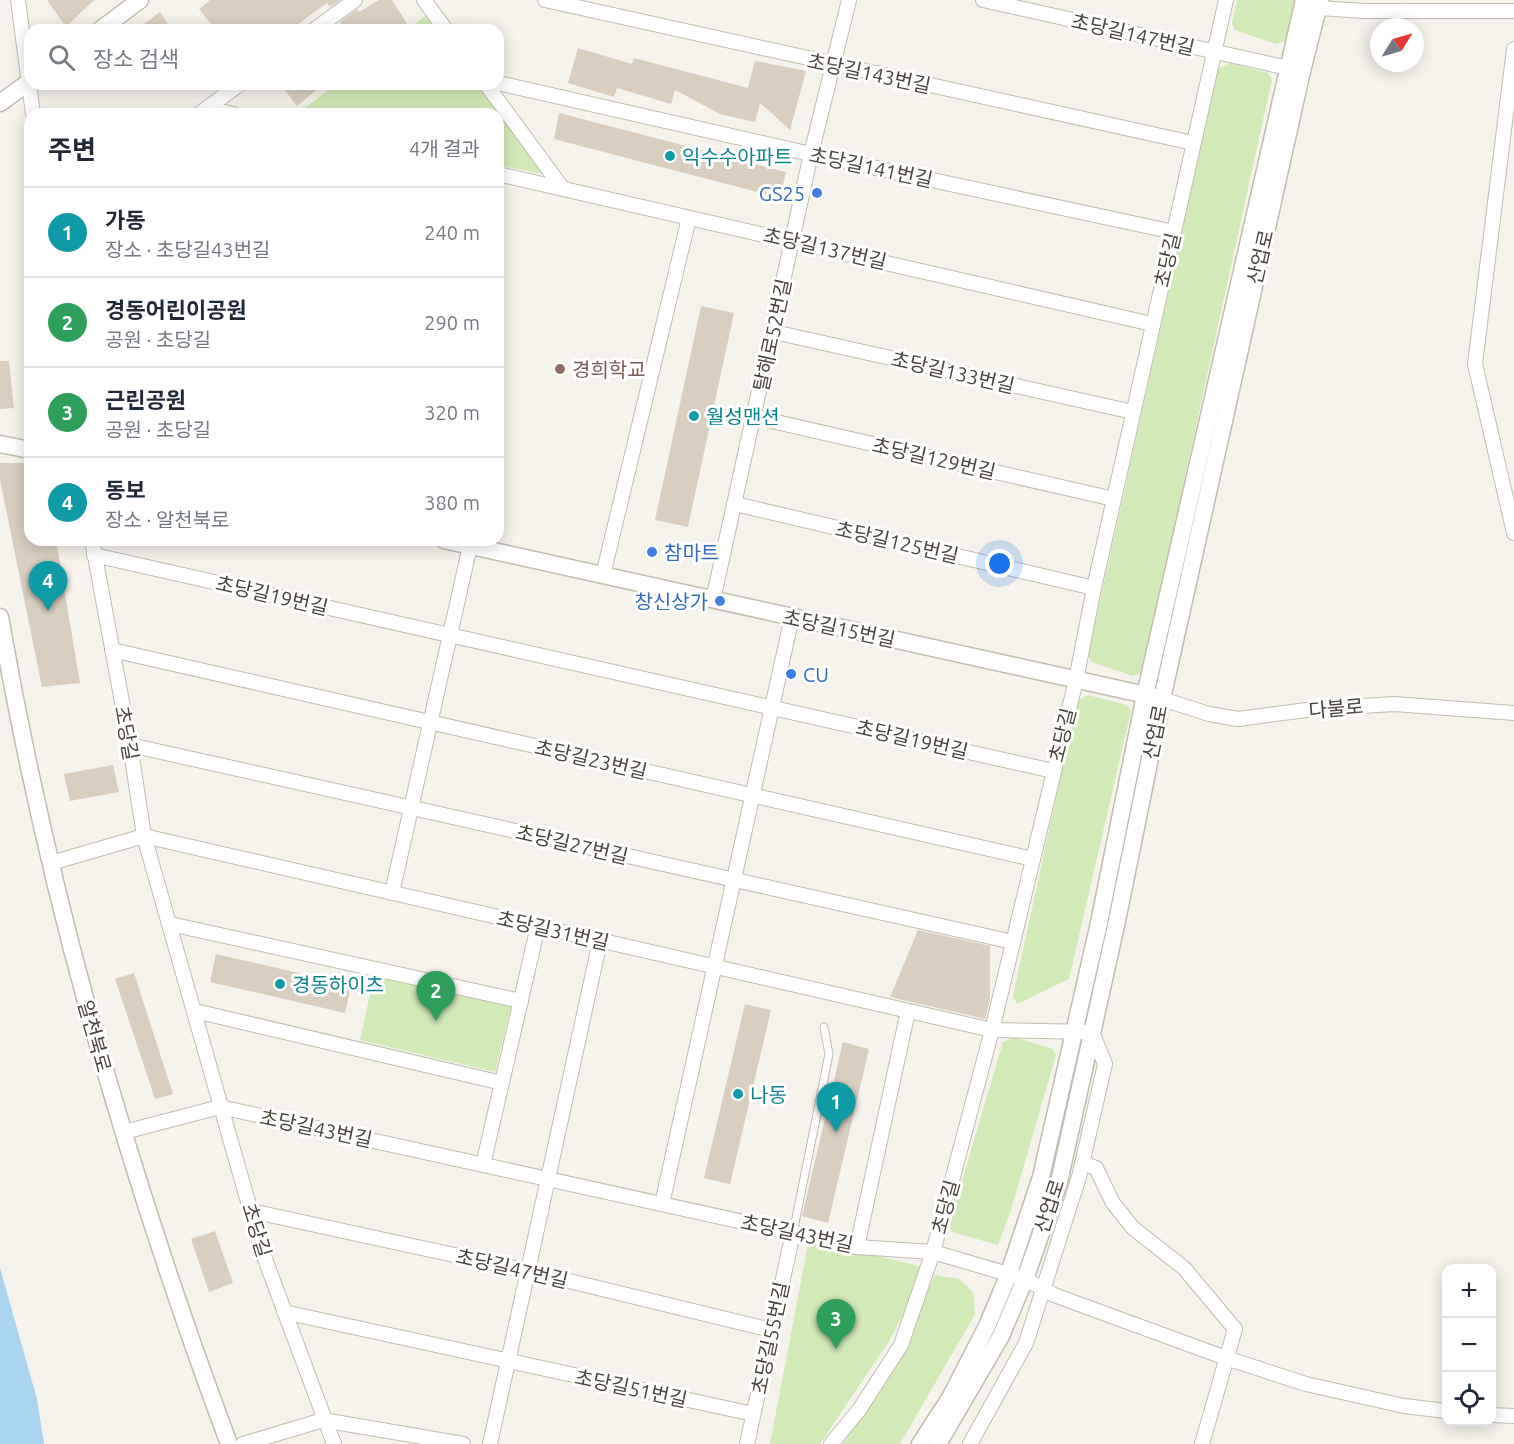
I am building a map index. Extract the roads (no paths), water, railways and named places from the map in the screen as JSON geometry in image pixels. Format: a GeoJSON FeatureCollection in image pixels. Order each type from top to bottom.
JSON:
{"type":"FeatureCollection","features":[{"type":"Feature","properties":{"kind":"street"},"geometry":{"type":"LineString","coordinates":[[18,0],[24,41]]}},
{"type":"Feature","properties":{"kind":"street"},"geometry":{"type":"LineString","coordinates":[[108,24],[140,0]]}},
{"type":"Feature","properties":{"kind":"street"},"geometry":{"type":"LineString","coordinates":[[322,24],[355,0]]}},
{"type":"Feature","properties":{"kind":"street"},"geometry":{"type":"LineString","coordinates":[[424,0],[442,24]]}},
{"type":"Feature","properties":{"kind":"street","name":"초당길143번길"},"geometry":{"type":"LineString","coordinates":[[545,0],[1193,143]]}},
{"type":"Feature","properties":{"kind":"street","name":"탈해로52번길"},"geometry":{"type":"LineString","coordinates":[[713,600],[774,332],[811,154],[849,0]]}},
{"type":"Feature","properties":{"kind":"street","name":"초당길147번길"},"geometry":{"type":"LineString","coordinates":[[983,0],[1214,53],[1295,69]]}},
{"type":"Feature","properties":{"kind":"street","name":"초당길"},"geometry":{"type":"LineString","coordinates":[[831,1444],[859,1410],[901,1345],[933,1252],[992,1030],[1076,680],[1152,324],[1226,0]]}},
{"type":"Feature","properties":{"kind":"street"},"geometry":{"type":"LineString","coordinates":[[1314,2],[1514,11]]}},
{"type":"Feature","properties":{"kind":"street","name":"산업로"},"geometry":{"type":"LineString","coordinates":[[920,1444],[950,1398],[987,1326],[1008,1276],[1041,1176],[1154,697],[1295,69],[1314,2]]}},
{"type":"Feature","properties":{"kind":"street"},"geometry":{"type":"LineString","coordinates":[[1514,49],[1475,364],[1514,533]]}},
{"type":"Feature","properties":{"kind":"street","name":"초당길141번길"},"geometry":{"type":"LineString","coordinates":[[504,84],[811,154],[1174,232]]}},
{"type":"Feature","properties":{"kind":"street"},"geometry":{"type":"LineString","coordinates":[[0,104],[24,86]]}},
{"type":"Feature","properties":{"kind":"street"},"geometry":{"type":"LineString","coordinates":[[31,90],[32,108]]}},
{"type":"Feature","properties":{"kind":"street"},"geometry":{"type":"LineString","coordinates":[[207,108],[232,90]]}},
{"type":"Feature","properties":{"kind":"street"},"geometry":{"type":"LineString","coordinates":[[490,90],[504,108]]}},
{"type":"Feature","properties":{"kind":"street"},"geometry":{"type":"LineString","coordinates":[[504,109],[563,189]]}},
{"type":"Feature","properties":{"kind":"street","name":"초당길137번길"},"geometry":{"type":"LineString","coordinates":[[504,175],[1152,324]]}},
{"type":"Feature","properties":{"kind":"street"},"geometry":{"type":"LineString","coordinates":[[603,575],[689,218]]}},
{"type":"Feature","properties":{"kind":"street","name":"초당길133번길"},"geometry":{"type":"LineString","coordinates":[[774,332],[1133,412]]}},
{"type":"Feature","properties":{"kind":"street","name":"초당길129번길"},"geometry":{"type":"LineString","coordinates":[[754,417],[1114,499]]}},
{"type":"Feature","properties":{"kind":"street"},"geometry":{"type":"LineString","coordinates":[[0,444],[24,449]]}},
{"type":"Feature","properties":{"kind":"street","name":"초당길125번길"},"geometry":{"type":"LineString","coordinates":[[735,504],[1094,588]]}},
{"type":"Feature","properties":{"kind":"street","name":"초당길"},"geometry":{"type":"LineString","coordinates":[[93,546],[130,745],[144,836],[251,1211],[284,1312],[334,1444]]}},
{"type":"Feature","properties":{"kind":"street"},"geometry":{"type":"LineString","coordinates":[[392,893],[470,546]]}},
{"type":"Feature","properties":{"kind":"street","name":"초당길15번길"},"geometry":{"type":"LineString","coordinates":[[470,546],[1154,697]]}},
{"type":"Feature","properties":{"kind":"street","name":"초당길19번길"},"geometry":{"type":"LineString","coordinates":[[94,555],[1053,771]]}},
{"type":"Feature","properties":{"kind":"street","name":"알천북로"},"geometry":{"type":"LineString","coordinates":[[0,617],[16,711],[83,997],[197,1356],[229,1444]]}},
{"type":"Feature","properties":{"kind":"street"},"geometry":{"type":"LineString","coordinates":[[662,1204],[792,617]]}},
{"type":"Feature","properties":{"kind":"street","name":"초당길23번길"},"geometry":{"type":"LineString","coordinates":[[112,650],[1033,859]]}},
{"type":"Feature","properties":{"kind":"street","name":"산업로"},"geometry":{"type":"LineString","coordinates":[[938,1444],[1001,1336],[1059,1182],[1092,1032],[1154,697]]}},
{"type":"Feature","properties":{"kind":"street","name":"다불로"},"geometry":{"type":"LineString","coordinates":[[1154,697],[1209,714],[1238,719],[1314,709],[1394,704],[1514,713]]}},
{"type":"Feature","properties":{"kind":"street","name":"초당길27번길"},"geometry":{"type":"LineString","coordinates":[[130,745],[1013,942]]}},
{"type":"Feature","properties":{"kind":"street"},"geometry":{"type":"LineString","coordinates":[[51,863],[144,836]]}},
{"type":"Feature","properties":{"kind":"street","name":"초당길31번길"},"geometry":{"type":"LineString","coordinates":[[144,836],[992,1030],[1092,1032]]}},
{"type":"Feature","properties":{"kind":"street"},"geometry":{"type":"LineString","coordinates":[[170,924],[521,1001]]}},
{"type":"Feature","properties":{"kind":"street"},"geometry":{"type":"LineString","coordinates":[[483,1165],[538,926]]}},
{"type":"Feature","properties":{"kind":"street"},"geometry":{"type":"LineString","coordinates":[[490,1444],[600,940]]}},
{"type":"Feature","properties":{"kind":"street"},"geometry":{"type":"LineString","coordinates":[[195,1011],[502,1083]]}},
{"type":"Feature","properties":{"kind":"street"},"geometry":{"type":"LineString","coordinates":[[857,1247],[908,1011]]}},
{"type":"Feature","properties":{"kind":"street"},"geometry":{"type":"LineString","coordinates":[[970,1444],[1026,1343],[1082,1163],[1105,1064],[1092,1032]]}},
{"type":"Feature","properties":{"kind":"street"},"geometry":{"type":"LineString","coordinates":[[124,1132],[220,1107]]}},
{"type":"Feature","properties":{"kind":"street","name":"초당길43번길"},"geometry":{"type":"LineString","coordinates":[[220,1107],[857,1247],[933,1252],[1024,1279],[1044,1290],[1226,1358],[1317,1386],[1404,1406],[1442,1411]]}},
{"type":"Feature","properties":{"kind":"street"},"geometry":{"type":"LineString","coordinates":[[1082,1163],[1096,1168],[1113,1203],[1133,1228],[1184,1268],[1235,1329],[1202,1444]]}},
{"type":"Feature","properties":{"kind":"street","name":"초당길47번길"},"geometry":{"type":"LineString","coordinates":[[251,1211],[528,1271],[771,1330]]}},
{"type":"Feature","properties":{"kind":"street","name":"초당길55번길"},"geometry":{"type":"LineString","coordinates":[[747,1444],[793,1233]]}},
{"type":"Feature","properties":{"kind":"street","name":"초당길51번길"},"geometry":{"type":"LineString","coordinates":[[284,1312],[753,1414]]}},
{"type":"Feature","properties":{"kind":"street"},"geometry":{"type":"LineString","coordinates":[[1496,1415],[1514,1416]]}},
{"type":"Feature","properties":{"kind":"street"},"geometry":{"type":"LineString","coordinates":[[243,1444],[323,1420],[463,1444]]}},
{"type":"Feature","properties":{"kind":"lane"},"geometry":{"type":"LineString","coordinates":[[793,1233],[829,1054],[824,1026]]}},
{"type":"Feature","properties":{"kind":"water"},"geometry":{"type":"Polygon","coordinates":[[[0,1268],[37,1399],[44,1444],[0,1444],[0,1268]]]}},
{"type":"Feature","properties":{"kind":"place","name":"익수수아파트"},"geometry":{"type":"Point","coordinates":[670,156]}},
{"type":"Feature","properties":{"kind":"place","name":"GS25"},"geometry":{"type":"Point","coordinates":[817,193]}},
{"type":"Feature","properties":{"kind":"place","name":"경희학교"},"geometry":{"type":"Point","coordinates":[560,369]}},
{"type":"Feature","properties":{"kind":"place","name":"월성맨션"},"geometry":{"type":"Point","coordinates":[694,416]}},
{"type":"Feature","properties":{"kind":"place","name":"참마트"},"geometry":{"type":"Point","coordinates":[652,552]}},
{"type":"Feature","properties":{"kind":"place","name":"창신상가"},"geometry":{"type":"Point","coordinates":[720,601]}},
{"type":"Feature","properties":{"kind":"place","name":"동보"},"geometry":{"type":"Point","coordinates":[48,611]}},
{"type":"Feature","properties":{"kind":"place","name":"CU"},"geometry":{"type":"Point","coordinates":[791,674]}},
{"type":"Feature","properties":{"kind":"place","name":"경동하이츠"},"geometry":{"type":"Point","coordinates":[280,984]}},
{"type":"Feature","properties":{"kind":"place","name":"경동어린이공원"},"geometry":{"type":"Point","coordinates":[436,1021]}},
{"type":"Feature","properties":{"kind":"place","name":"나동"},"geometry":{"type":"Point","coordinates":[738,1094]}},
{"type":"Feature","properties":{"kind":"place","name":"가동"},"geometry":{"type":"Point","coordinates":[836,1132]}},
{"type":"Feature","properties":{"kind":"place","name":"근린공원"},"geometry":{"type":"Point","coordinates":[836,1349]}}]}
